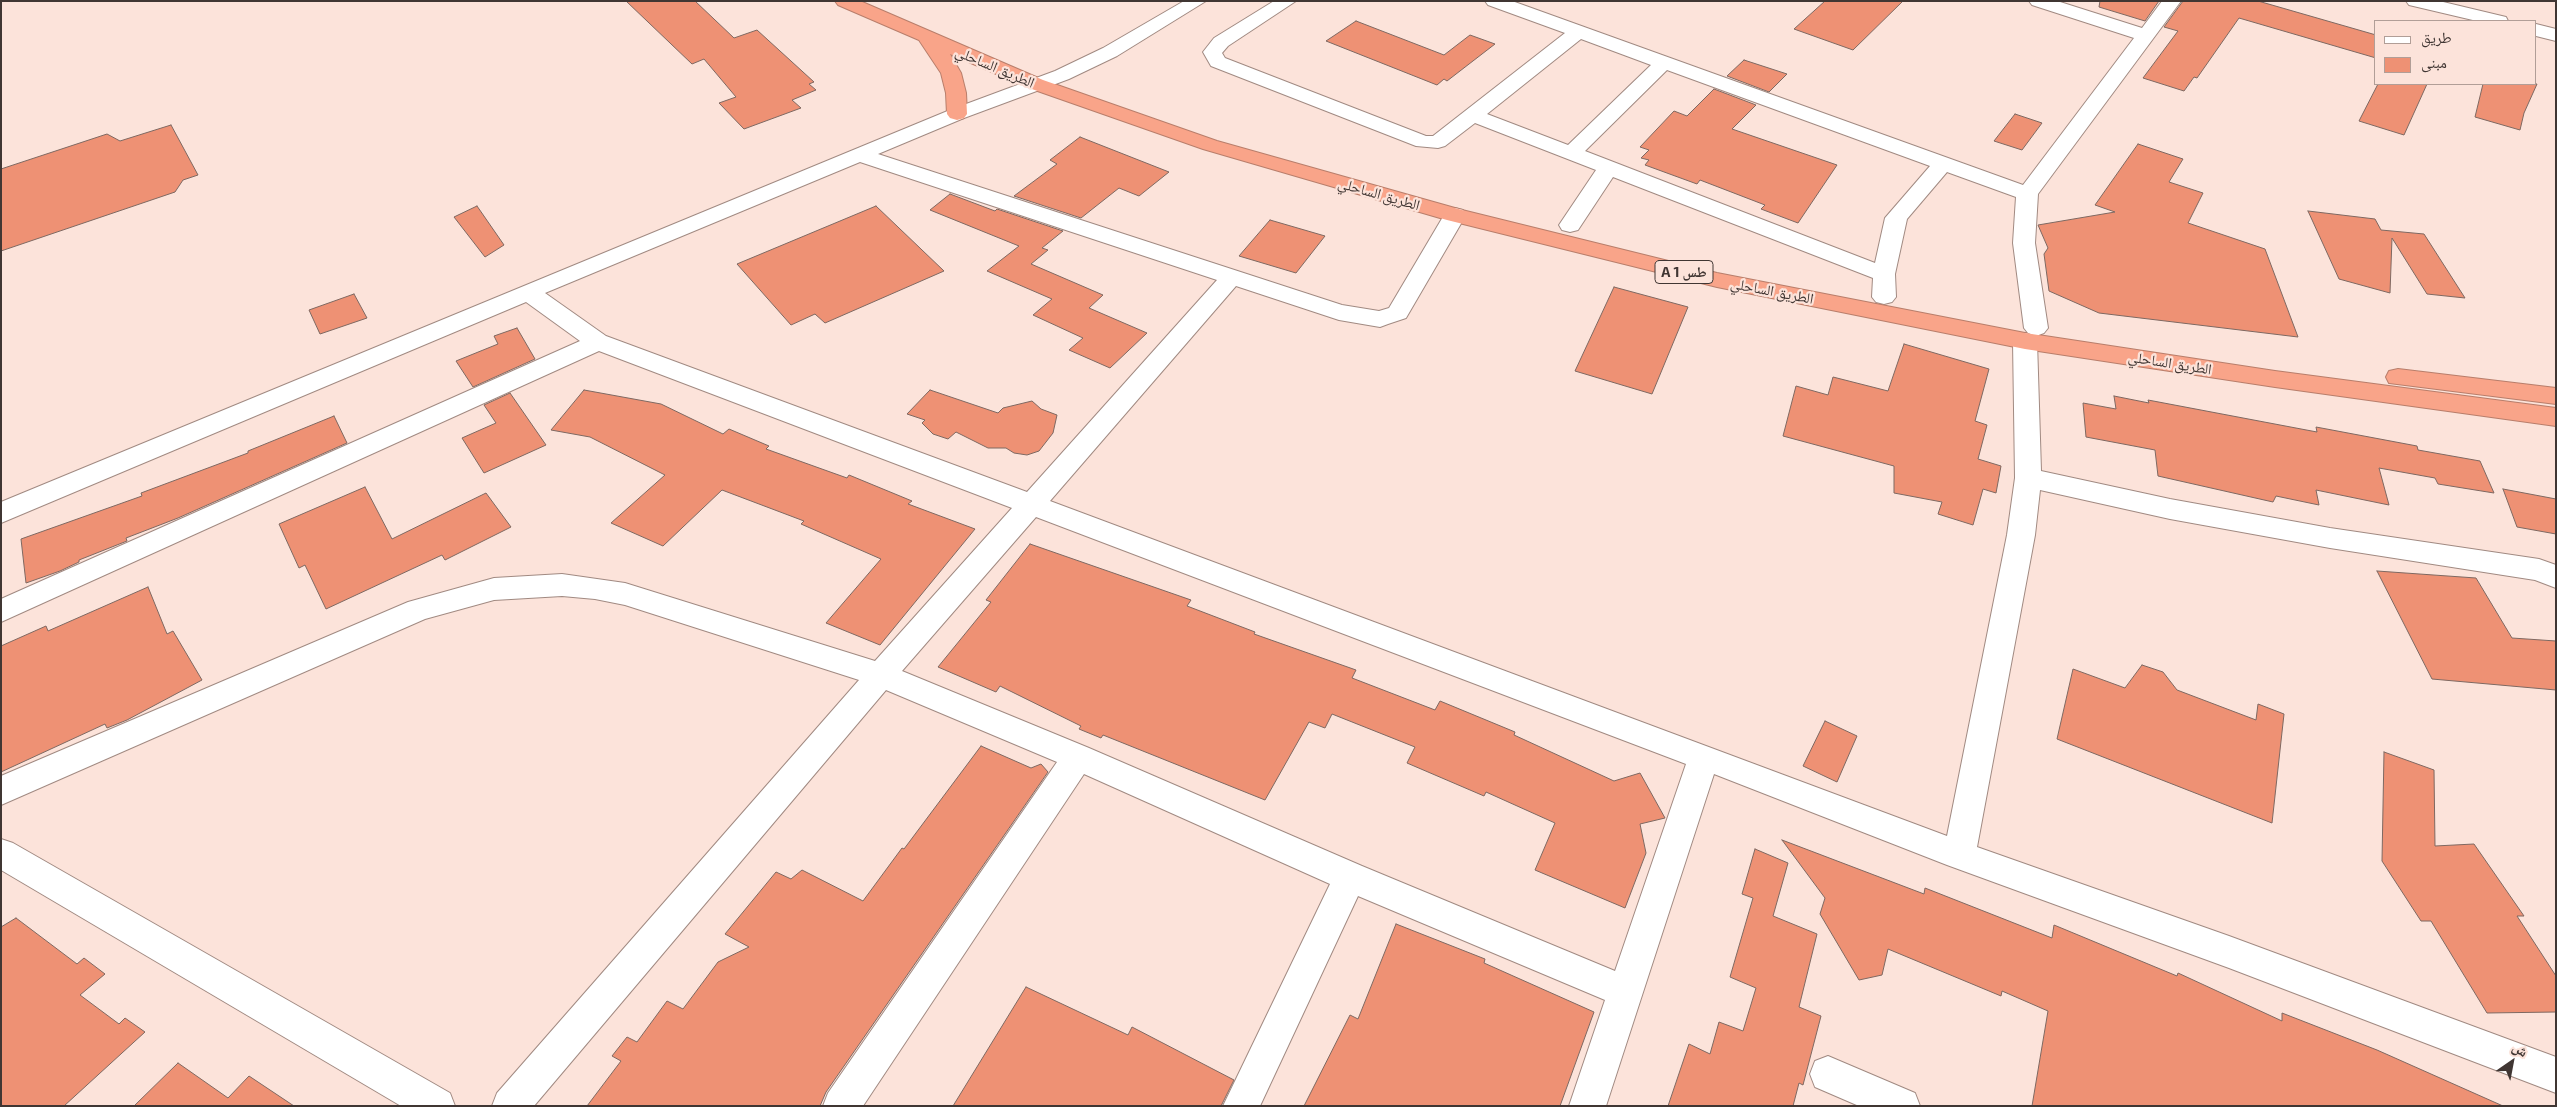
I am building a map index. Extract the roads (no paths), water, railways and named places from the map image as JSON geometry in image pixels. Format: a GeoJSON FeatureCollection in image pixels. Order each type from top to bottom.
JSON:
{"type":"FeatureCollection","features":[{"type":"Feature","properties":{"kind":"highway","name":"الطريق الساحلي"},"geometry":{"type":"LineString","coordinates":[[844,1],[1036,84],[1210,145],[1455,215],[1717,280],[2030,334],[2275,379],[2556,417]]}},
{"type":"Feature","properties":{"kind":"highway","name":"الطريق الساحلي"},"geometry":{"type":"LineString","coordinates":[[885,1],[1062,75],[1121,97],[1287,149],[1718,263],[1884,297],[2030,334],[2265,360],[2556,396]]}},
{"type":"Feature","properties":{"kind":"highway"},"geometry":{"type":"LineString","coordinates":[[927,38],[941,55],[951,73],[956,93],[957,114]]}},
{"type":"Feature","properties":{"kind":"street"},"geometry":{"type":"LineString","coordinates":[[1,513],[957,114],[1062,75],[1110,52],[1197,1]]}},
{"type":"Feature","properties":{"kind":"street"},"geometry":{"type":"LineString","coordinates":[[1287,1],[1221,42],[1212,52],[1218,62],[1423,142],[1438,142],[1578,32]]}},
{"type":"Feature","properties":{"kind":"street"},"geometry":{"type":"LineString","coordinates":[[1494,1],[2026,194]]}},
{"type":"Feature","properties":{"kind":"street"},"geometry":{"type":"LineString","coordinates":[[2038,1],[2148,36]]}},
{"type":"Feature","properties":{"kind":"street"},"geometry":{"type":"LineString","coordinates":[[1959,855],[2021,535],[2028,478],[2030,334],[2024,243],[2026,194],[2148,36],[2172,1]]}},
{"type":"Feature","properties":{"kind":"street"},"geometry":{"type":"LineString","coordinates":[[2415,1],[2495,20]]}},
{"type":"Feature","properties":{"kind":"street"},"geometry":{"type":"LineString","coordinates":[[2537,30],[2556,35]]}},
{"type":"Feature","properties":{"kind":"street"},"geometry":{"type":"LineString","coordinates":[[1572,152],[1664,63]]}},
{"type":"Feature","properties":{"kind":"street"},"geometry":{"type":"LineString","coordinates":[[1472,115],[1609,166],[1884,274]]}},
{"type":"Feature","properties":{"kind":"street"},"geometry":{"type":"LineString","coordinates":[[860,155],[1339,312],[1380,319],[1398,313],[1455,215]]}},
{"type":"Feature","properties":{"kind":"street"},"geometry":{"type":"LineString","coordinates":[[1884,297],[1884,274],[1896,218],[1943,164]]}},
{"type":"Feature","properties":{"kind":"street"},"geometry":{"type":"LineString","coordinates":[[1570,225],[1609,166]]}},
{"type":"Feature","properties":{"kind":"street"},"geometry":{"type":"LineString","coordinates":[[510,1106],[881,675],[1232,277]]}},
{"type":"Feature","properties":{"kind":"street"},"geometry":{"type":"LineString","coordinates":[[528,292],[598,342],[1704,757],[1959,855],[2229,952],[2556,1075]]}},
{"type":"Feature","properties":{"kind":"street"},"geometry":{"type":"LineString","coordinates":[[1,611],[598,342]]}},
{"type":"Feature","properties":{"kind":"street"},"geometry":{"type":"LineString","coordinates":[[2028,478],[2170,508],[2330,538],[2539,570],[2556,577]]}},
{"type":"Feature","properties":{"kind":"street"},"geometry":{"type":"LineString","coordinates":[[1,791],[418,610],[494,588],[562,585],[625,594],[881,675],[1078,757],[1350,877],[1626,992]]}},
{"type":"Feature","properties":{"kind":"street"},"geometry":{"type":"LineString","coordinates":[[841,1106],[1078,757]]}},
{"type":"Feature","properties":{"kind":"street"},"geometry":{"type":"LineString","coordinates":[[1587,1106],[1704,757]]}},
{"type":"Feature","properties":{"kind":"street"},"geometry":{"type":"LineString","coordinates":[[1,853],[437,1106]]}},
{"type":"Feature","properties":{"kind":"street"},"geometry":{"type":"LineString","coordinates":[[1241,1106],[1350,877]]}},
{"type":"Feature","properties":{"kind":"street"},"geometry":{"type":"LineString","coordinates":[[1828,1074],[1902,1106]]}}]}
